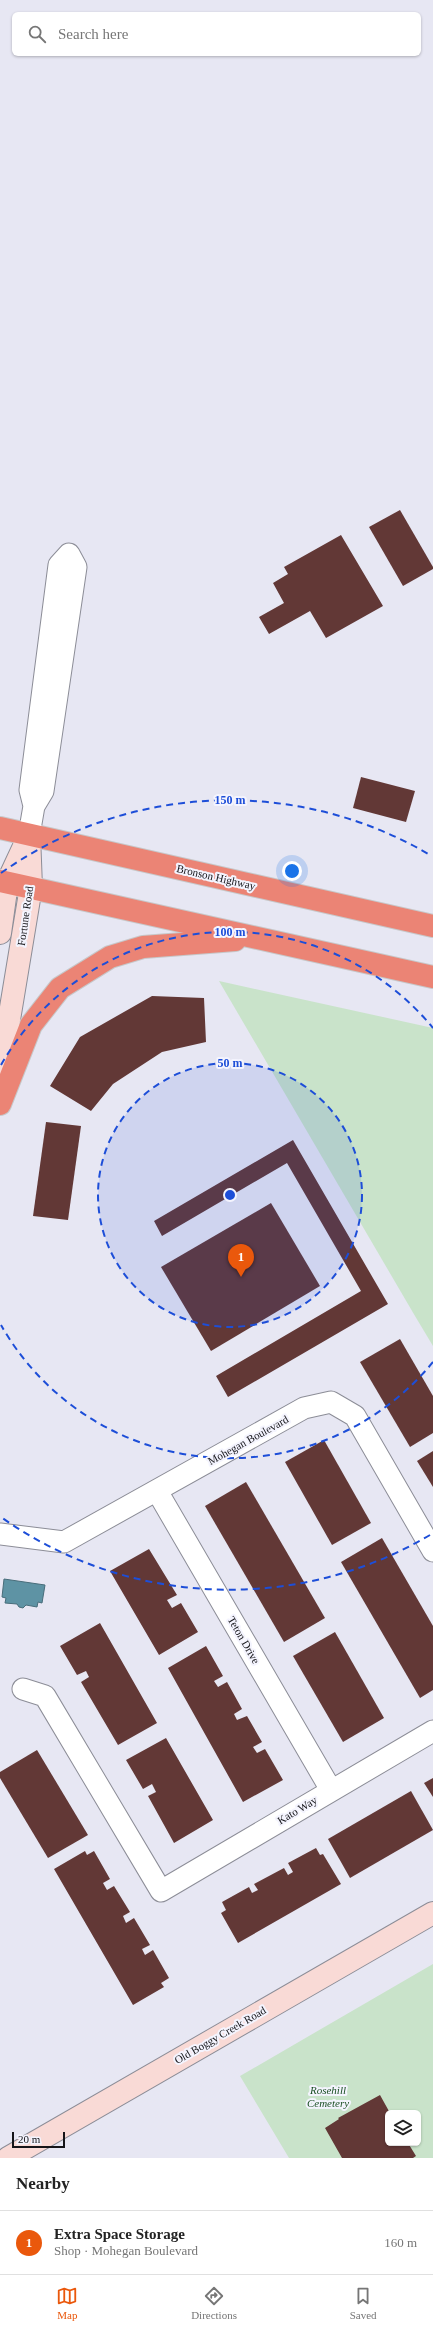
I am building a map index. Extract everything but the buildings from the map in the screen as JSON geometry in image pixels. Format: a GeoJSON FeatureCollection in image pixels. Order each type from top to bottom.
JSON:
{"type":"FeatureCollection","features":[{"type":"Feature","properties":{"kind":"highway","name":"Bronson Highway"},"geometry":{"type":"LineString","coordinates":[[0,828],[433,926]]}},
{"type":"Feature","properties":{"kind":"highway"},"geometry":{"type":"LineString","coordinates":[[4,882],[260,938],[433,978]]}},
{"type":"Feature","properties":{"kind":"highway"},"geometry":{"type":"LineString","coordinates":[[0,1104],[31,1025],[60,988],[110,957],[143,947],[260,938]]}},
{"type":"Feature","properties":{"kind":"street"},"geometry":{"type":"LineString","coordinates":[[29,835],[34,806],[43,791],[76,567],[69,554],[59,565],[30,790],[34,806]]}},
{"type":"Feature","properties":{"kind":"street","name":"Fortune Road"},"geometry":{"type":"LineString","coordinates":[[0,933],[4,882],[29,835]]}},
{"type":"Feature","properties":{"kind":"street","name":"Fortune Road"},"geometry":{"type":"LineString","coordinates":[[0,1074],[31,887],[29,835]]}},
{"type":"Feature","properties":{"kind":"street","name":"Mohegan Boulevard"},"geometry":{"type":"LineString","coordinates":[[0,1534],[64,1542],[304,1408],[331,1402],[355,1416],[433,1551]]}},
{"type":"Feature","properties":{"kind":"street","name":"Teton Drive"},"geometry":{"type":"LineString","coordinates":[[157,1491],[331,1790]]}},
{"type":"Feature","properties":{"kind":"street","name":"Kato Way"},"geometry":{"type":"LineString","coordinates":[[23,1689],[45,1696],[161,1891],[433,1731]]}},
{"type":"Feature","properties":{"kind":"street","name":"Old Boggy Creek Road"},"geometry":{"type":"LineString","coordinates":[[8,2158],[433,1913]]}},
{"type":"Feature","properties":{"kind":"green space"},"geometry":{"type":"Polygon","coordinates":[[[219,981],[433,1028],[433,1346],[415,1316],[219,981]]]}},
{"type":"Feature","properties":{"kind":"green space","name":"Rosehill Cemetery"},"geometry":{"type":"Polygon","coordinates":[[[433,1964],[433,2158],[289,2158],[240,2076],[433,1964]]]}},
{"type":"Feature","properties":{"kind":"water"},"geometry":{"type":"Polygon","coordinates":[[[4,1579],[45,1585],[42,1603],[38,1602],[37,1607],[26,1605],[23,1608],[19,1607],[17,1604],[5,1603],[6,1598],[2,1597],[4,1579]]]}},
{"type":"Feature","properties":{"kind":"place","name":"Extra Space Storage"},"geometry":{"type":"Point","coordinates":[241,1277]}}]}
